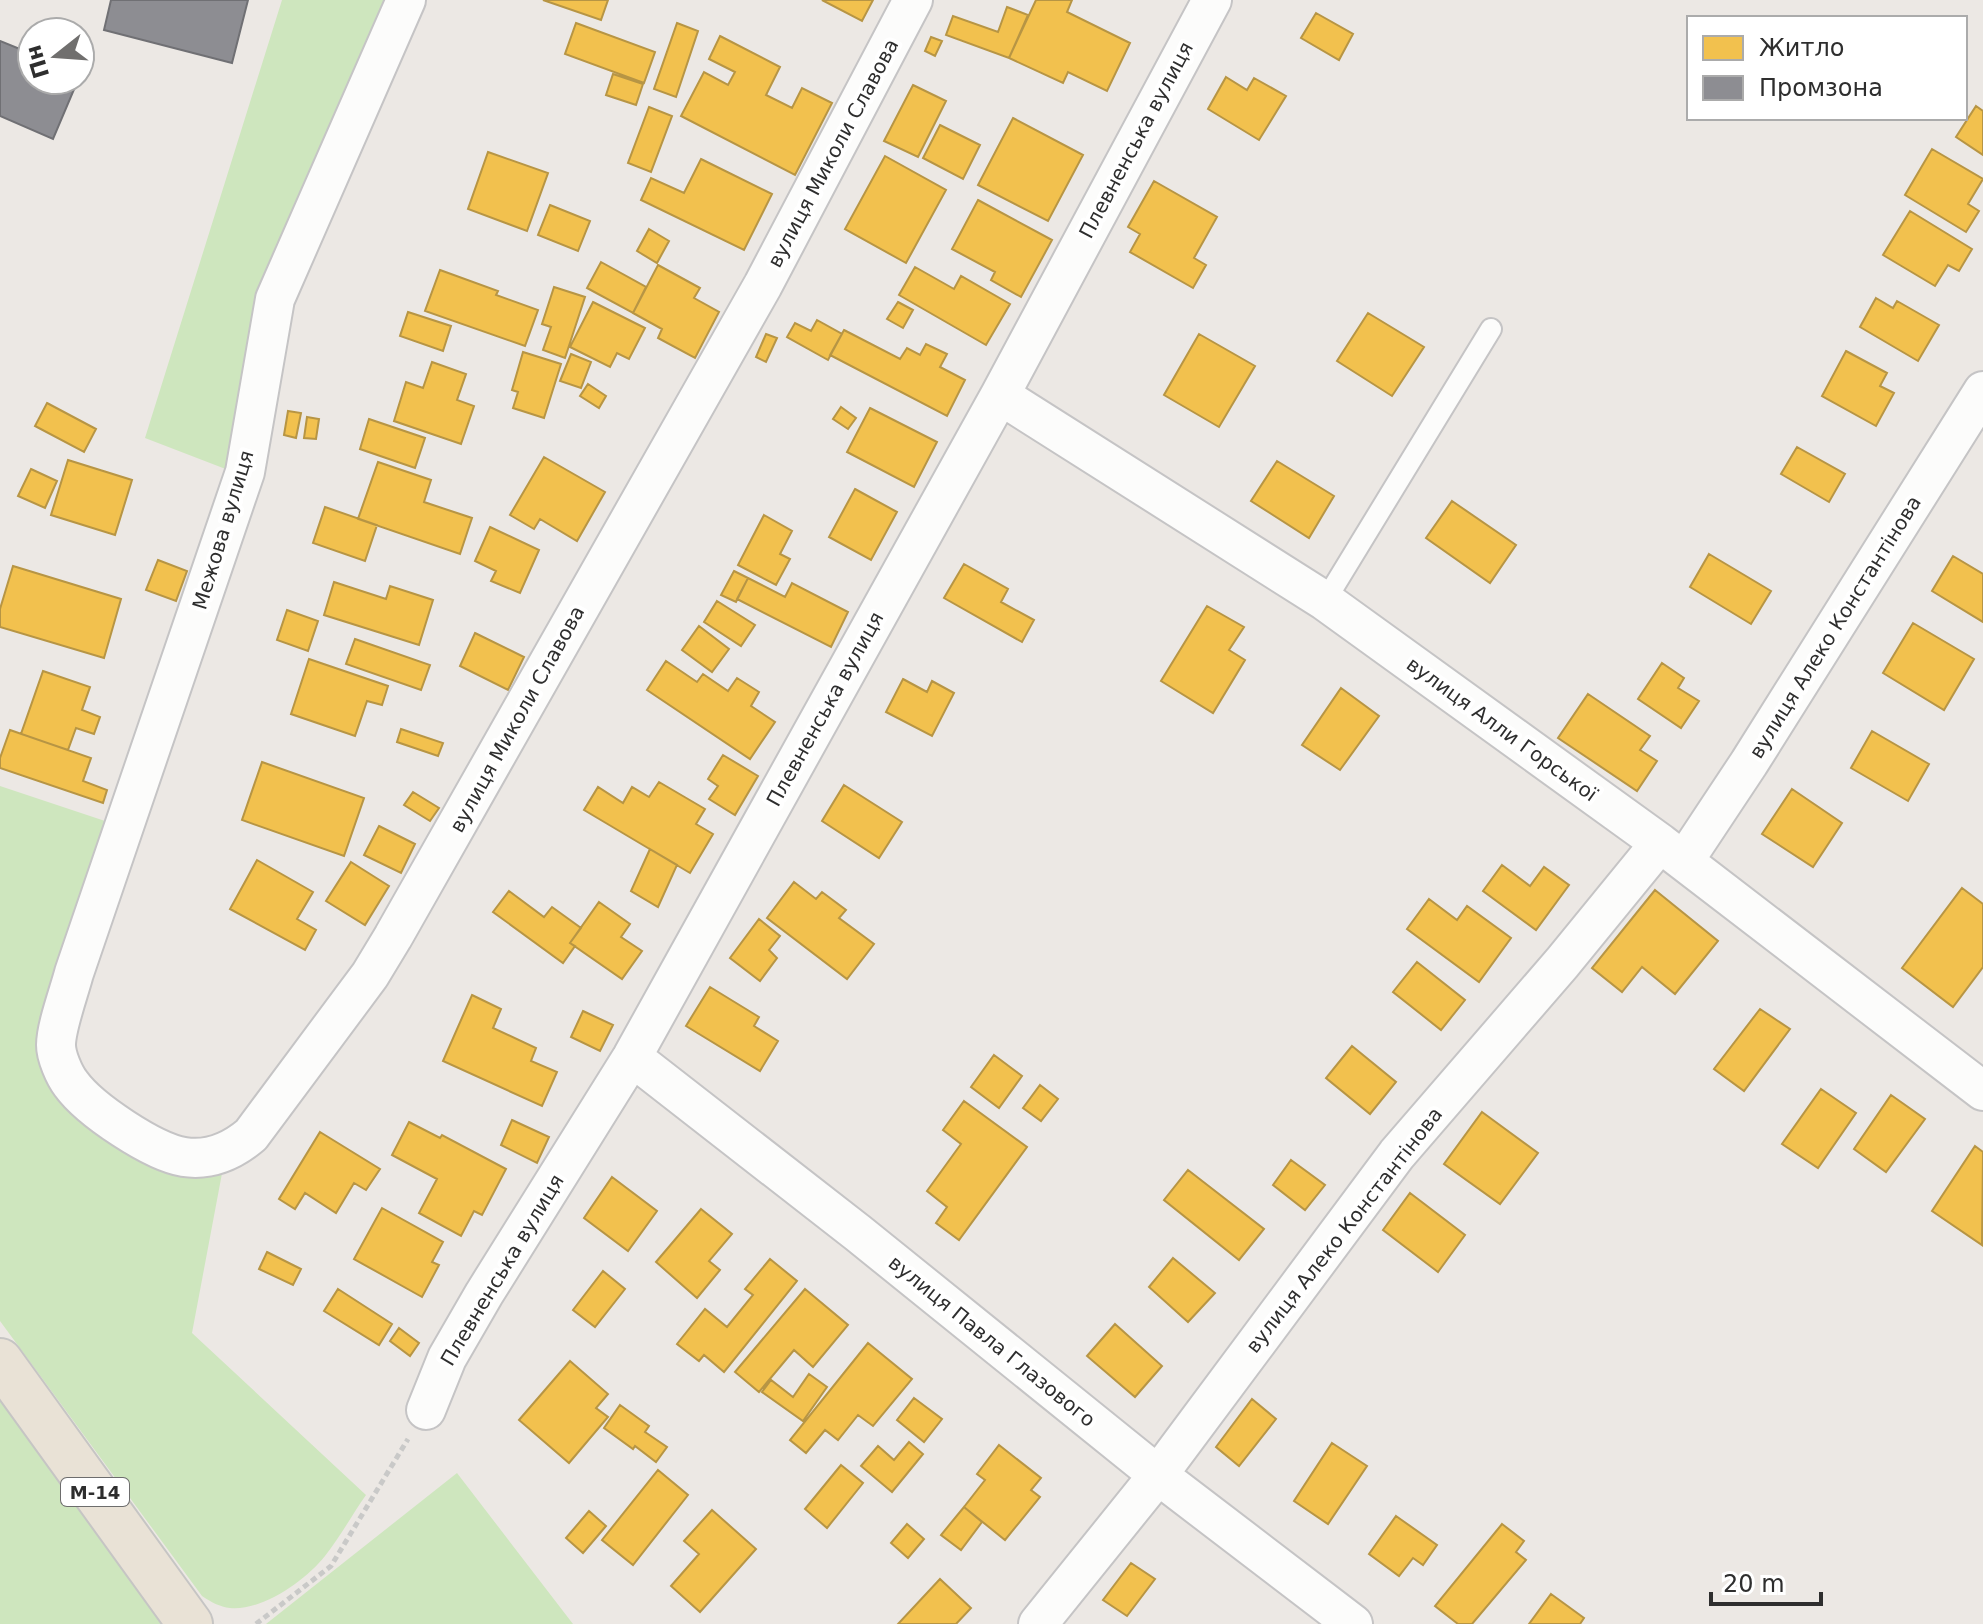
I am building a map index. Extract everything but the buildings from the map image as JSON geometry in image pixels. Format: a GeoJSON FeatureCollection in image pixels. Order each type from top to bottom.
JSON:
{"type":"FeatureCollection","features":[{"type":"Feature","properties":{"kind":"highway","name":"М-14"},"geometry":{"type":"LineString","coordinates":[[0,1361],[190,1624]]}},
{"type":"Feature","properties":{"kind":"street","name":"Межова вулиця"},"geometry":{"type":"LineString","coordinates":[[74,973],[245,472],[275,299],[406,0]]}},
{"type":"Feature","properties":{"kind":"street","name":"вулиця Миколи Славова"},"geometry":{"type":"LineString","coordinates":[[74,973],[56,1046],[71,1084],[86,1100],[150,1144],[181,1157],[201,1158],[226,1152],[251,1135],[370,975],[393,937],[763,285],[913,0]]}},
{"type":"Feature","properties":{"kind":"street","name":"Плевненська вулиця"},"geometry":{"type":"LineString","coordinates":[[426,1410],[447,1358],[632,1057],[1000,395],[1212,0]]}},
{"type":"Feature","properties":{"kind":"street","name":"вулиця Алеко Константінова"},"geometry":{"type":"LineString","coordinates":[[1038,1624],[1158,1475],[1397,1154],[1562,963],[1672,852],[1758,750],[1983,391]]}},
{"type":"Feature","properties":{"kind":"street","name":"вулиця Алли Горської"},"geometry":{"type":"LineString","coordinates":[[1000,395],[1325,601],[1672,852],[1983,1091]]}},
{"type":"Feature","properties":{"kind":"street","name":"вулиця Павла Глазового"},"geometry":{"type":"LineString","coordinates":[[632,1057],[858,1233],[1158,1475],[1353,1624]]}},
{"type":"Feature","properties":{"kind":"lane"},"geometry":{"type":"LineString","coordinates":[[1325,601],[1491,329]]}},
{"type":"Feature","properties":{"kind":"path"},"geometry":{"type":"LineString","coordinates":[[256,1624],[331,1566],[426,1410]]}},
{"type":"Feature","properties":{"kind":"green space"},"geometry":{"type":"Polygon","coordinates":[[[282,0],[393,0],[236,473],[145,438],[282,0]]]}},
{"type":"Feature","properties":{"kind":"green space"},"geometry":{"type":"Polygon","coordinates":[[[0,786],[117,825],[48,1026],[46,1081],[110,1128],[226,1152],[192,1333],[366,1495],[317,1565],[283,1592],[256,1605],[226,1607],[202,1596],[0,1321],[0,786]]]}},
{"type":"Feature","properties":{"kind":"green space"},"geometry":{"type":"Polygon","coordinates":[[[0,1390],[172,1624],[0,1624],[0,1390]]]}},
{"type":"Feature","properties":{"kind":"green space"},"geometry":{"type":"Polygon","coordinates":[[[457,1473],[573,1624],[266,1624],[457,1473]]]}}]}
